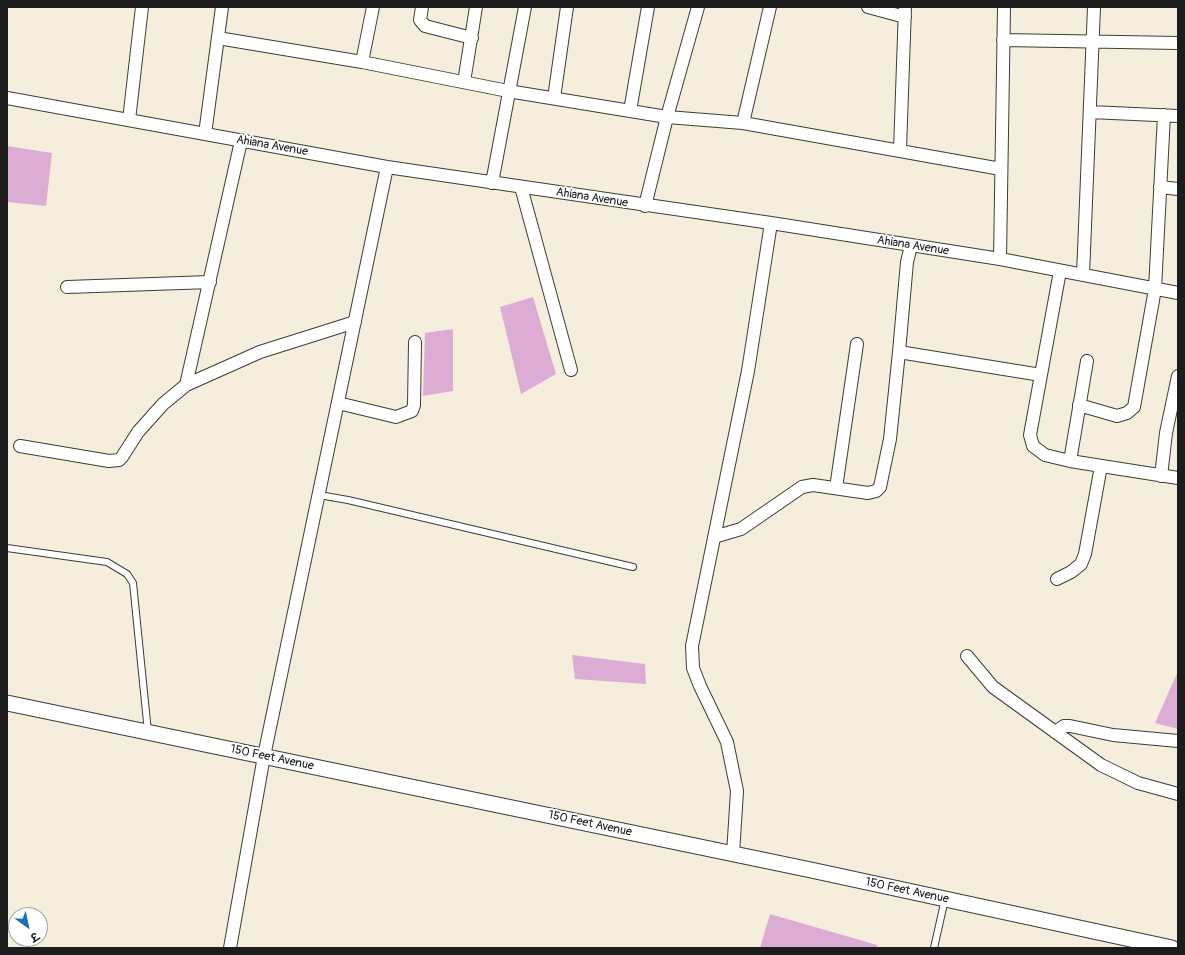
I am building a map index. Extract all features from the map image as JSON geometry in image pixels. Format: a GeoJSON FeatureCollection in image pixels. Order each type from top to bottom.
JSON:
{"type":"FeatureCollection","features":[{"type":"Feature","properties":{"kind":"street"},"geometry":{"type":"LineString","coordinates":[[129,120],[142,7]]}},
{"type":"Feature","properties":{"kind":"street"},"geometry":{"type":"LineString","coordinates":[[205,134],[222,7]]}},
{"type":"Feature","properties":{"kind":"street"},"geometry":{"type":"LineString","coordinates":[[362,62],[373,7]]}},
{"type":"Feature","properties":{"kind":"street"},"geometry":{"type":"LineString","coordinates":[[422,7],[420,20],[425,26],[472,38]]}},
{"type":"Feature","properties":{"kind":"street"},"geometry":{"type":"LineString","coordinates":[[464,82],[476,7]]}},
{"type":"Feature","properties":{"kind":"street"},"geometry":{"type":"LineString","coordinates":[[492,183],[508,91],[525,7]]}},
{"type":"Feature","properties":{"kind":"street"},"geometry":{"type":"LineString","coordinates":[[554,98],[567,7]]}},
{"type":"Feature","properties":{"kind":"street"},"geometry":{"type":"LineString","coordinates":[[630,111],[648,7]]}},
{"type":"Feature","properties":{"kind":"street"},"geometry":{"type":"LineString","coordinates":[[645,206],[696,7]]}},
{"type":"Feature","properties":{"kind":"street"},"geometry":{"type":"LineString","coordinates":[[743,123],[770,7]]}},
{"type":"Feature","properties":{"kind":"street"},"geometry":{"type":"LineString","coordinates":[[868,7],[905,12],[900,150]]}},
{"type":"Feature","properties":{"kind":"street"},"geometry":{"type":"LineString","coordinates":[[1000,259],[1004,7]]}},
{"type":"Feature","properties":{"kind":"street"},"geometry":{"type":"LineString","coordinates":[[1083,275],[1094,7]]}},
{"type":"Feature","properties":{"kind":"street"},"geometry":{"type":"LineString","coordinates":[[218,38],[362,62],[508,91],[630,111],[743,123],[1001,169]]}},
{"type":"Feature","properties":{"kind":"street"},"geometry":{"type":"LineString","coordinates":[[1003,40],[1178,43]]}},
{"type":"Feature","properties":{"kind":"street","name":"Ahiana Avenue"},"geometry":{"type":"LineString","coordinates":[[7,98],[387,167],[645,206],[771,223],[1000,259],[1178,293]]}},
{"type":"Feature","properties":{"kind":"street"},"geometry":{"type":"LineString","coordinates":[[1090,112],[1178,116]]}},
{"type":"Feature","properties":{"kind":"street"},"geometry":{"type":"LineString","coordinates":[[1079,405],[1117,416],[1127,413],[1134,407],[1155,289],[1164,115]]}},
{"type":"Feature","properties":{"kind":"street"},"geometry":{"type":"LineString","coordinates":[[186,385],[241,141]]}},
{"type":"Feature","properties":{"kind":"street"},"geometry":{"type":"LineString","coordinates":[[230,948],[264,756],[387,167]]}},
{"type":"Feature","properties":{"kind":"street"},"geometry":{"type":"LineString","coordinates":[[521,187],[571,370]]}},
{"type":"Feature","properties":{"kind":"street"},"geometry":{"type":"LineString","coordinates":[[1160,187],[1178,189]]}},
{"type":"Feature","properties":{"kind":"street"},"geometry":{"type":"LineString","coordinates":[[733,854],[737,791],[727,742],[700,686],[694,668],[692,646],[748,371],[771,223]]}},
{"type":"Feature","properties":{"kind":"street"},"geometry":{"type":"LineString","coordinates":[[714,537],[741,529],[802,487],[813,485],[868,493],[876,491],[880,487],[890,439],[906,262],[911,246]]}},
{"type":"Feature","properties":{"kind":"street"},"geometry":{"type":"LineString","coordinates":[[1060,271],[1030,435],[1033,446],[1045,455],[1070,461],[1178,478]]}},
{"type":"Feature","properties":{"kind":"street"},"geometry":{"type":"LineString","coordinates":[[67,287],[210,282]]}},
{"type":"Feature","properties":{"kind":"street"},"geometry":{"type":"LineString","coordinates":[[20,446],[109,462],[119,460],[138,432],[163,404],[186,385],[260,352],[355,322]]}},
{"type":"Feature","properties":{"kind":"street"},"geometry":{"type":"LineString","coordinates":[[338,403],[396,417],[412,411],[414,405],[416,342]]}},
{"type":"Feature","properties":{"kind":"street"},"geometry":{"type":"LineString","coordinates":[[836,488],[857,344]]}},
{"type":"Feature","properties":{"kind":"street"},"geometry":{"type":"LineString","coordinates":[[899,352],[1041,375]]}},
{"type":"Feature","properties":{"kind":"street"},"geometry":{"type":"LineString","coordinates":[[1070,461],[1086,361]]}},
{"type":"Feature","properties":{"kind":"street"},"geometry":{"type":"LineString","coordinates":[[1162,476],[1166,433],[1178,376]]}},
{"type":"Feature","properties":{"kind":"street"},"geometry":{"type":"LineString","coordinates":[[1057,579],[1071,572],[1081,564],[1085,554],[1102,466]]}},
{"type":"Feature","properties":{"kind":"street"},"geometry":{"type":"LineString","coordinates":[[967,656],[993,687],[1101,765],[1138,783],[1178,794]]}},
{"type":"Feature","properties":{"kind":"street","name":"150 Feet Avenue"},"geometry":{"type":"LineString","coordinates":[[7,703],[733,854],[1172,948]]}},
{"type":"Feature","properties":{"kind":"street"},"geometry":{"type":"LineString","coordinates":[[1054,732],[1064,726],[1070,726],[1113,734],[1178,741]]}},
{"type":"Feature","properties":{"kind":"lane"},"geometry":{"type":"LineString","coordinates":[[319,495],[348,500],[633,567]]}},
{"type":"Feature","properties":{"kind":"lane"},"geometry":{"type":"LineString","coordinates":[[7,548],[107,562],[127,574],[133,583],[148,732]]}},
{"type":"Feature","properties":{"kind":"lane"},"geometry":{"type":"LineString","coordinates":[[934,948],[945,899]]}},
{"type":"Feature","properties":{"kind":"building"},"geometry":{"type":"Polygon","coordinates":[[[7,146],[52,153],[46,206],[7,202],[7,146]]]}},
{"type":"Feature","properties":{"kind":"building"},"geometry":{"type":"Polygon","coordinates":[[[533,297],[556,374],[521,394],[500,307],[533,297]]]}},
{"type":"Feature","properties":{"kind":"building"},"geometry":{"type":"Polygon","coordinates":[[[453,329],[453,391],[423,396],[425,333],[453,329]]]}},
{"type":"Feature","properties":{"kind":"building"},"geometry":{"type":"Polygon","coordinates":[[[572,655],[645,664],[646,684],[575,679],[572,655]]]}},
{"type":"Feature","properties":{"kind":"building"},"geometry":{"type":"Polygon","coordinates":[[[1178,671],[1178,729],[1155,723],[1178,671]]]}},
{"type":"Feature","properties":{"kind":"building"},"geometry":{"type":"Polygon","coordinates":[[[770,914],[877,945],[877,948],[760,948],[770,914]]]}}]}
